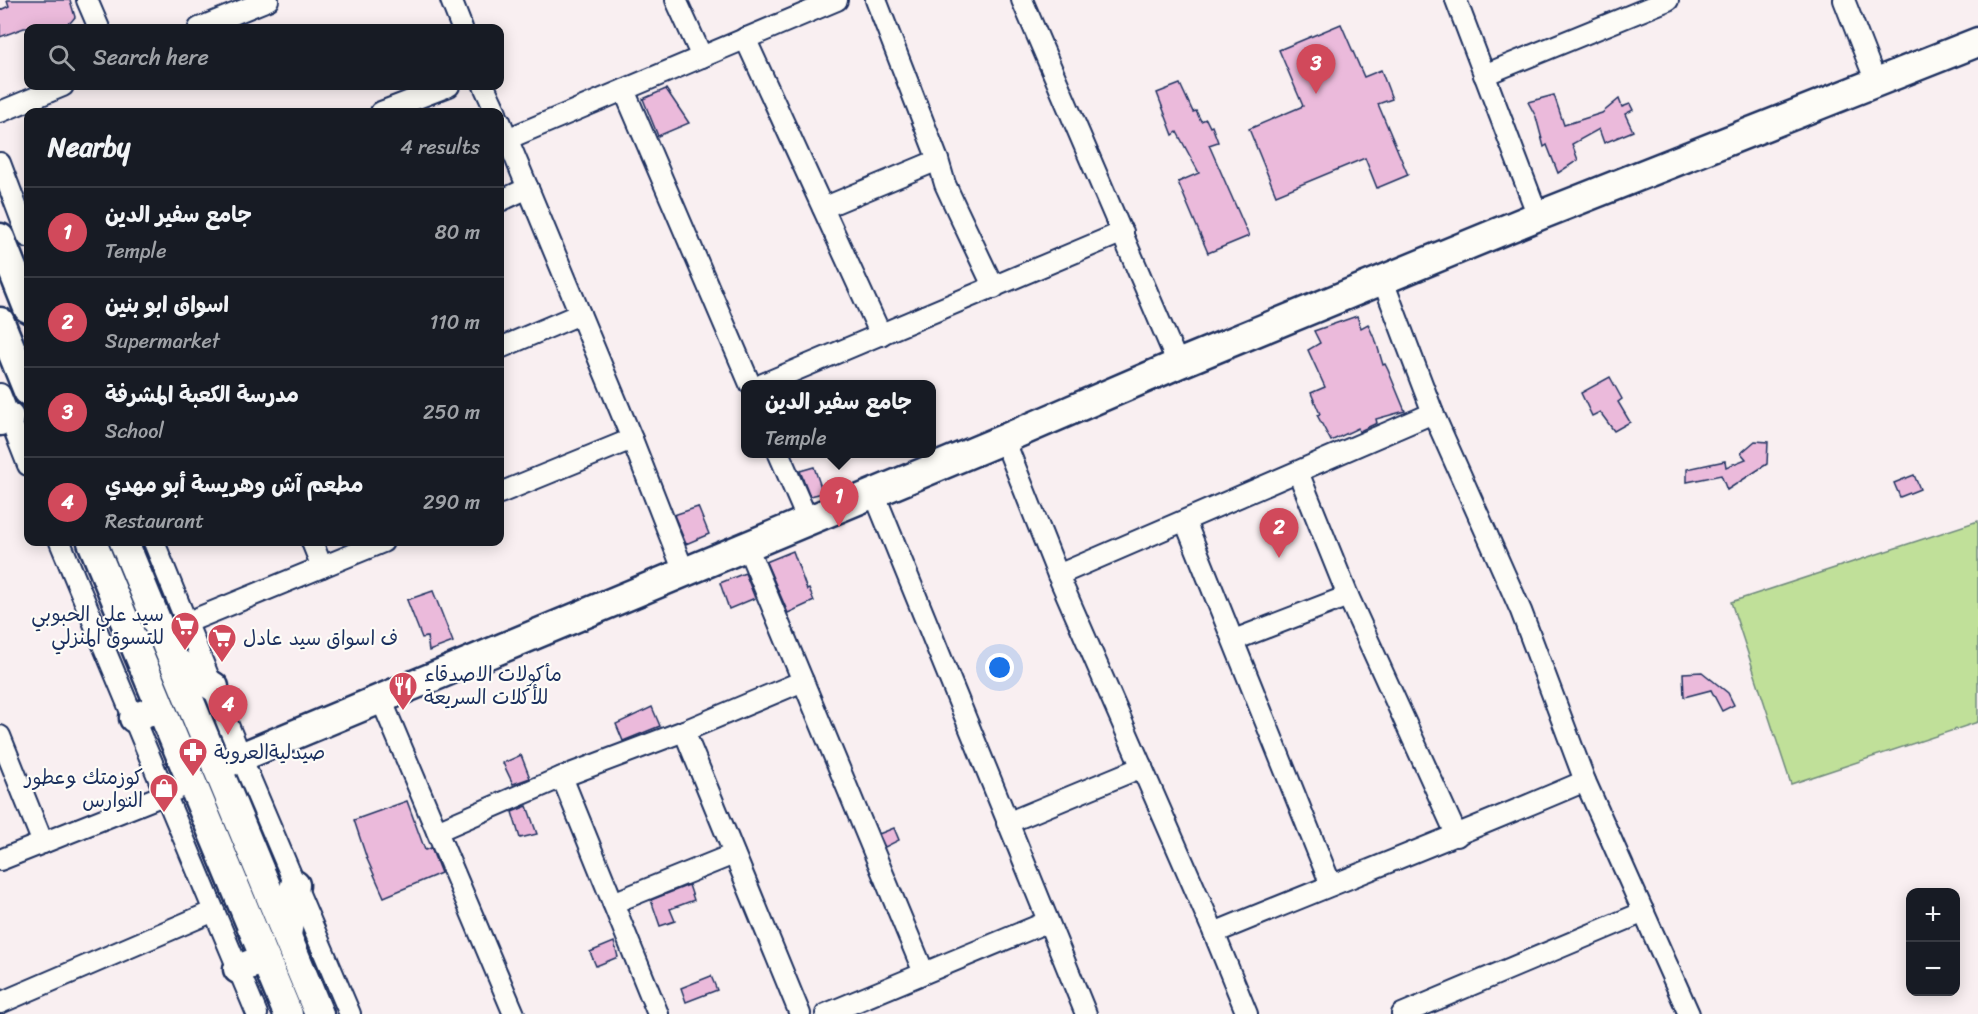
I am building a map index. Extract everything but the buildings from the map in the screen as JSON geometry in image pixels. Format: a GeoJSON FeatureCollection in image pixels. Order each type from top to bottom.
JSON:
{"type":"FeatureCollection","features":[{"type":"Feature","properties":{"kind":"street"},"geometry":{"type":"LineString","coordinates":[[87,0],[97,24]]}},
{"type":"Feature","properties":{"kind":"street"},"geometry":{"type":"LineString","coordinates":[[206,24],[236,6],[268,0]]}},
{"type":"Feature","properties":{"kind":"street"},"geometry":{"type":"LineString","coordinates":[[451,0],[460,24]]}},
{"type":"Feature","properties":{"kind":"street"},"geometry":{"type":"LineString","coordinates":[[676,0],[702,57]]}},
{"type":"Feature","properties":{"kind":"street"},"geometry":{"type":"LineString","coordinates":[[507,139],[837,0]]}},
{"type":"Feature","properties":{"kind":"street"},"geometry":{"type":"LineString","coordinates":[[876,0],[938,160],[948,192],[994,288]]}},
{"type":"Feature","properties":{"kind":"street"},"geometry":{"type":"LineString","coordinates":[[1023,0],[1178,364]]}},
{"type":"Feature","properties":{"kind":"street"},"geometry":{"type":"LineString","coordinates":[[1456,0],[1538,216]]}},
{"type":"Feature","properties":{"kind":"street"},"geometry":{"type":"LineString","coordinates":[[1484,75],[1668,0]]}},
{"type":"Feature","properties":{"kind":"street"},"geometry":{"type":"LineString","coordinates":[[1844,0],[1876,82]]}},
{"type":"Feature","properties":{"kind":"street"},"geometry":{"type":"LineString","coordinates":[[745,38],[881,335]]}},
{"type":"Feature","properties":{"kind":"street"},"geometry":{"type":"LineString","coordinates":[[229,762],[1004,439],[1178,364],[1538,216],[1978,42]]}},
{"type":"Feature","properties":{"kind":"street"},"geometry":{"type":"LineString","coordinates":[[0,112],[53,90]]}},
{"type":"Feature","properties":{"kind":"street"},"geometry":{"type":"LineString","coordinates":[[391,108],[439,90]]}},
{"type":"Feature","properties":{"kind":"street"},"geometry":{"type":"LineString","coordinates":[[486,90],[494,108]]}},
{"type":"Feature","properties":{"kind":"street"},"geometry":{"type":"LineString","coordinates":[[624,90],[748,380]]}},
{"type":"Feature","properties":{"kind":"street"},"geometry":{"type":"LineString","coordinates":[[504,131],[632,439],[684,572]]}},
{"type":"Feature","properties":{"kind":"street"},"geometry":{"type":"LineString","coordinates":[[823,208],[938,160]]}},
{"type":"Feature","properties":{"kind":"street"},"geometry":{"type":"LineString","coordinates":[[0,163],[24,226]]}},
{"type":"Feature","properties":{"kind":"street"},"geometry":{"type":"LineString","coordinates":[[504,199],[528,188]]}},
{"type":"Feature","properties":{"kind":"street"},"geometry":{"type":"LineString","coordinates":[[773,380],[1123,232]]}},
{"type":"Feature","properties":{"kind":"street"},"geometry":{"type":"LineString","coordinates":[[0,238],[24,299]]}},
{"type":"Feature","properties":{"kind":"street"},"geometry":{"type":"LineString","coordinates":[[1383,281],[1433,413],[1521,611],[1586,782],[1689,1014]]}},
{"type":"Feature","properties":{"kind":"street"},"geometry":{"type":"LineString","coordinates":[[504,346],[580,314]]}},
{"type":"Feature","properties":{"kind":"street"},"geometry":{"type":"LineString","coordinates":[[0,322],[24,381]]}},
{"type":"Feature","properties":{"kind":"street"},"geometry":{"type":"LineString","coordinates":[[3,411],[24,456]]}},
{"type":"Feature","properties":{"kind":"street"},"geometry":{"type":"LineString","coordinates":[[1058,575],[1433,413]]}},
{"type":"Feature","properties":{"kind":"street"},"geometry":{"type":"LineString","coordinates":[[504,492],[632,439]]}},
{"type":"Feature","properties":{"kind":"street"},"geometry":{"type":"LineString","coordinates":[[1004,439],[1058,575],[1247,1014]]}},
{"type":"Feature","properties":{"kind":"street"},"geometry":{"type":"LineString","coordinates":[[781,458],[808,521]]}},
{"type":"Feature","properties":{"kind":"street"},"geometry":{"type":"LineString","coordinates":[[1298,472],[1348,596],[1457,836]]}},
{"type":"Feature","properties":{"kind":"street"},"geometry":{"type":"LineString","coordinates":[[874,493],[1086,1014]]}},
{"type":"Feature","properties":{"kind":"street"},"geometry":{"type":"LineString","coordinates":[[1185,521],[1331,885]]}},
{"type":"Feature","properties":{"kind":"street"},"geometry":{"type":"LineString","coordinates":[[62,546],[257,1014]]}},
{"type":"Feature","properties":{"kind":"street"},"geometry":{"type":"LineString","coordinates":[[94,546],[288,1014]]}},
{"type":"Feature","properties":{"kind":"street"},"geometry":{"type":"LineString","coordinates":[[126,546],[173,660],[295,885],[350,1014]]}},
{"type":"Feature","properties":{"kind":"street"},"geometry":{"type":"LineString","coordinates":[[156,546],[214,687],[229,762],[287,937],[319,1014]]}},
{"type":"Feature","properties":{"kind":"street"},"geometry":{"type":"LineString","coordinates":[[314,546],[322,567]]}},
{"type":"Feature","properties":{"kind":"street"},"geometry":{"type":"LineString","coordinates":[[188,622],[373,546]]}},
{"type":"Feature","properties":{"kind":"street"},"geometry":{"type":"LineString","coordinates":[[747,546],[924,973]]}},
{"type":"Feature","properties":{"kind":"street"},"geometry":{"type":"LineString","coordinates":[[1234,640],[1348,596]]}},
{"type":"Feature","properties":{"kind":"street"},"geometry":{"type":"LineString","coordinates":[[173,660],[214,687]]}},
{"type":"Feature","properties":{"kind":"street"},"geometry":{"type":"LineString","coordinates":[[437,831],[562,777],[684,731],[803,681]]}},
{"type":"Feature","properties":{"kind":"street"},"geometry":{"type":"LineString","coordinates":[[381,699],[514,1014]]}},
{"type":"Feature","properties":{"kind":"street"},"geometry":{"type":"LineString","coordinates":[[134,718],[160,708]]}},
{"type":"Feature","properties":{"kind":"street"},"geometry":{"type":"LineString","coordinates":[[684,731],[800,1014]]}},
{"type":"Feature","properties":{"kind":"street"},"geometry":{"type":"LineString","coordinates":[[0,736],[43,843]]}},
{"type":"Feature","properties":{"kind":"street"},"geometry":{"type":"LineString","coordinates":[[1007,823],[1142,767]]}},
{"type":"Feature","properties":{"kind":"street"},"geometry":{"type":"LineString","coordinates":[[562,777],[658,1014]]}},
{"type":"Feature","properties":{"kind":"street"},"geometry":{"type":"LineString","coordinates":[[1214,933],[1586,782]]}},
{"type":"Feature","properties":{"kind":"street"},"geometry":{"type":"LineString","coordinates":[[0,860],[192,784]]}},
{"type":"Feature","properties":{"kind":"street"},"geometry":{"type":"LineString","coordinates":[[613,903],[734,854]]}},
{"type":"Feature","properties":{"kind":"street"},"geometry":{"type":"LineString","coordinates":[[287,937],[295,885]]}},
{"type":"Feature","properties":{"kind":"street"},"geometry":{"type":"LineString","coordinates":[[0,1003],[214,911]]}},
{"type":"Feature","properties":{"kind":"street"},"geometry":{"type":"LineString","coordinates":[[1402,1014],[1644,912]]}},
{"type":"Feature","properties":{"kind":"street"},"geometry":{"type":"LineString","coordinates":[[826,1014],[857,1008],[924,973],[1047,922]]}},
{"type":"Feature","properties":{"kind":"street"},"geometry":{"type":"LineString","coordinates":[[238,969],[265,959]]}},
{"type":"Feature","properties":{"kind":"green space"},"geometry":{"type":"Polygon","coordinates":[[[1978,521],[1978,722],[1791,784],[1731,602],[1978,521]]]}},
{"type":"Feature","properties":{"kind":"place","name":"مدرسة الكعبة المشرفة"},"geometry":{"type":"Point","coordinates":[1316,94]}},
{"type":"Feature","properties":{"kind":"place","name":"جامع سفير الدين"},"geometry":{"type":"Point","coordinates":[839,527]}},
{"type":"Feature","properties":{"kind":"place","name":"اسواق ابو بنين"},"geometry":{"type":"Point","coordinates":[1279,558]}},
{"type":"Feature","properties":{"kind":"place","name":"سيد علي الحبوبي للتسوق المنزلي"},"geometry":{"type":"Point","coordinates":[185,652]}},
{"type":"Feature","properties":{"kind":"place","name":"ف اسواق سيد عادل"},"geometry":{"type":"Point","coordinates":[222,664]}},
{"type":"Feature","properties":{"kind":"place","name":"مأكولات الاصدقاء للأكلات السريعة"},"geometry":{"type":"Point","coordinates":[403,712]}},
{"type":"Feature","properties":{"kind":"place","name":"مطعم آش وهريسة أبو مهدي"},"geometry":{"type":"Point","coordinates":[228,735]}},
{"type":"Feature","properties":{"kind":"place","name":"صيدليةالعروبة"},"geometry":{"type":"Point","coordinates":[193,778]}},
{"type":"Feature","properties":{"kind":"place","name":"كوزمتك وعطور النوارس"},"geometry":{"type":"Point","coordinates":[164,814]}}]}
